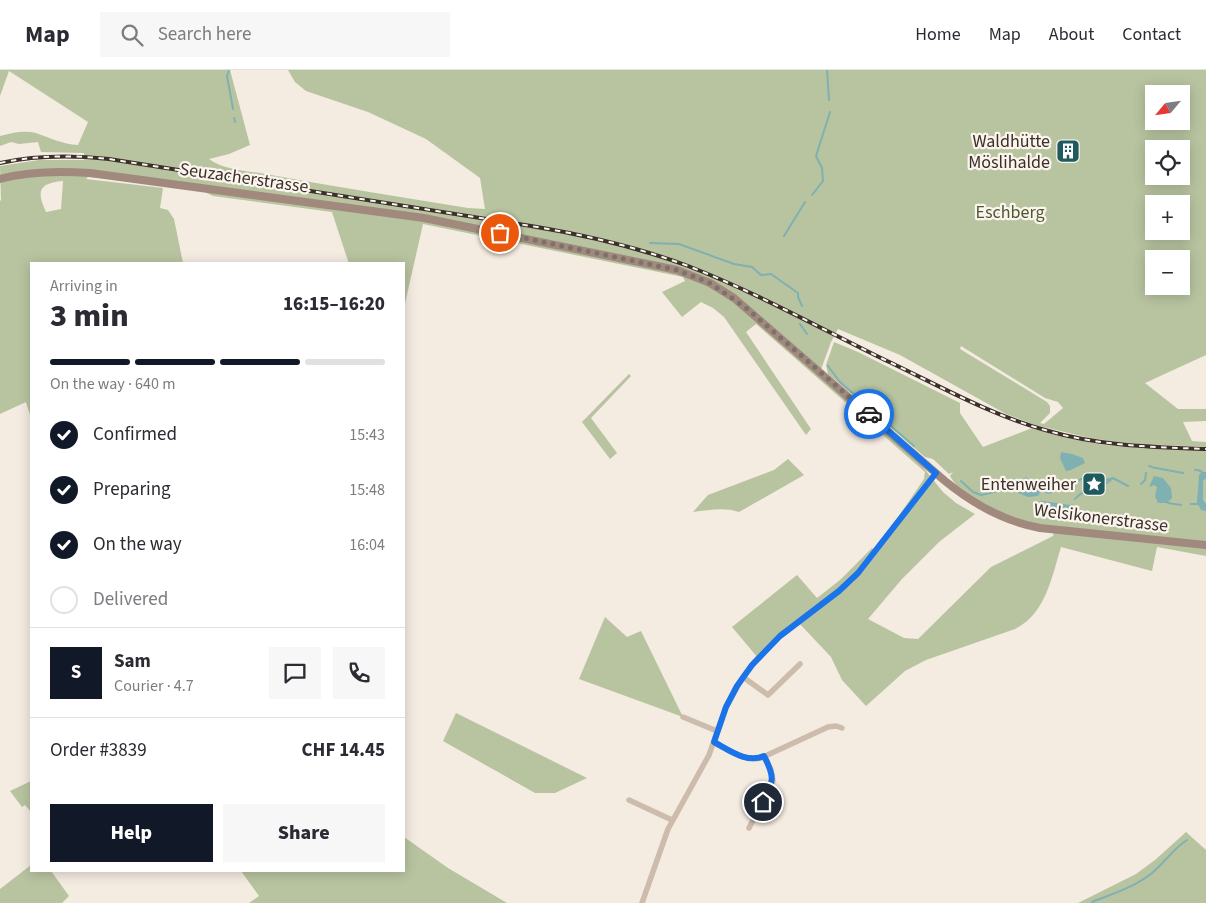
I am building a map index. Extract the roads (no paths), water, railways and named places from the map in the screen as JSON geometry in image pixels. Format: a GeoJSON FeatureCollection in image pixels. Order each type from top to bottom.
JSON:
{"type":"FeatureCollection","features":[{"type":"Feature","properties":{"kind":"main road","name":"Seuzacherstrasse"},"geometry":{"type":"LineString","coordinates":[[0,178],[42,172],[90,173],[424,218],[482,230]]}},
{"type":"Feature","properties":{"kind":"main road","name":"Welsikonerstrasse"},"geometry":{"type":"LineString","coordinates":[[482,230],[670,268],[710,283],[745,307],[936,473],[974,503],[998,515],[1027,525],[1054,530],[1206,546]]}},
{"type":"Feature","properties":{"kind":"street"},"geometry":{"type":"LineString","coordinates":[[642,903],[672,820],[706,760],[726,707],[743,677],[780,636],[839,591],[858,573],[936,473]]}},
{"type":"Feature","properties":{"kind":"street"},"geometry":{"type":"LineString","coordinates":[[743,677],[768,695],[800,664]]}},
{"type":"Feature","properties":{"kind":"street"},"geometry":{"type":"LineString","coordinates":[[683,717],[717,731]]}},
{"type":"Feature","properties":{"kind":"street"},"geometry":{"type":"LineString","coordinates":[[714,742],[748,758],[757,759],[828,727],[836,726],[842,728]]}},
{"type":"Feature","properties":{"kind":"street"},"geometry":{"type":"LineString","coordinates":[[749,828],[773,781],[764,756]]}},
{"type":"Feature","properties":{"kind":"street"},"geometry":{"type":"LineString","coordinates":[[629,800],[672,820]]}},
{"type":"Feature","properties":{"kind":"water"},"geometry":{"type":"Polygon","coordinates":[[[1061,452],[1083,458],[1085,463],[1066,471],[1060,458],[1061,452]]]}},
{"type":"Feature","properties":{"kind":"water"},"geometry":{"type":"Polygon","coordinates":[[[1202,472],[1206,472],[1206,478],[1203,481],[1203,500],[1206,504],[1206,511],[1201,510],[1197,502],[1199,475],[1202,472]]]}},
{"type":"Feature","properties":{"kind":"water"},"geometry":{"type":"Polygon","coordinates":[[[1154,476],[1163,478],[1171,488],[1172,498],[1167,503],[1158,503],[1155,496],[1157,487],[1154,485],[1149,487],[1154,476]]]}},
{"type":"Feature","properties":{"kind":"water"},"geometry":{"type":"Polygon","coordinates":[[[1026,477],[1041,490],[1038,496],[1028,497],[1009,489],[1009,487],[1026,477]]]}},
{"type":"Feature","properties":{"kind":"water"},"geometry":{"type":"Polygon","coordinates":[[[1038,502],[1073,504],[1066,512],[1049,512],[1037,509],[1038,502]]]}},
{"type":"Feature","properties":{"kind":"waterway"},"geometry":{"type":"LineString","coordinates":[[229,70],[227,76],[233,109]]}},
{"type":"Feature","properties":{"kind":"waterway"},"geometry":{"type":"LineString","coordinates":[[827,70],[829,100]]}},
{"type":"Feature","properties":{"kind":"waterway"},"geometry":{"type":"LineString","coordinates":[[812,195],[823,181],[822,168],[816,156],[830,112]]}},
{"type":"Feature","properties":{"kind":"waterway"},"geometry":{"type":"LineString","coordinates":[[234,118],[235,122]]}},
{"type":"Feature","properties":{"kind":"waterway"},"geometry":{"type":"LineString","coordinates":[[784,236],[805,202]]}},
{"type":"Feature","properties":{"kind":"waterway"},"geometry":{"type":"LineString","coordinates":[[650,243],[679,244],[734,264],[752,267],[761,275],[771,274],[798,293],[802,306]]}},
{"type":"Feature","properties":{"kind":"waterway"},"geometry":{"type":"LineString","coordinates":[[800,324],[807,334]]}},
{"type":"Feature","properties":{"kind":"waterway"},"geometry":{"type":"LineString","coordinates":[[828,366],[840,382],[914,446]]}},
{"type":"Feature","properties":{"kind":"waterway"},"geometry":{"type":"LineString","coordinates":[[1149,466],[1155,468]]}},
{"type":"Feature","properties":{"kind":"waterway"},"geometry":{"type":"LineString","coordinates":[[1156,468],[1183,473]]}},
{"type":"Feature","properties":{"kind":"waterway"},"geometry":{"type":"LineString","coordinates":[[1195,470],[1202,472]]}},
{"type":"Feature","properties":{"kind":"waterway"},"geometry":{"type":"LineString","coordinates":[[1141,484],[1145,480],[1146,473]]}},
{"type":"Feature","properties":{"kind":"waterway"},"geometry":{"type":"LineString","coordinates":[[1041,491],[1049,493],[1082,479],[1097,475],[1106,480],[1113,478],[1128,486]]}},
{"type":"Feature","properties":{"kind":"waterway"},"geometry":{"type":"LineString","coordinates":[[1075,499],[1091,488],[1101,483],[1104,485],[1112,479]]}},
{"type":"Feature","properties":{"kind":"waterway"},"geometry":{"type":"LineString","coordinates":[[961,481],[973,492],[981,495],[1003,490]]}},
{"type":"Feature","properties":{"kind":"waterway"},"geometry":{"type":"LineString","coordinates":[[1168,503],[1181,505]]}},
{"type":"Feature","properties":{"kind":"waterway"},"geometry":{"type":"LineString","coordinates":[[1191,504],[1198,504]]}},
{"type":"Feature","properties":{"kind":"waterway"},"geometry":{"type":"LineString","coordinates":[[1092,902],[1123,890],[1145,878],[1187,840]]}},
{"type":"Feature","properties":{"kind":"railway"},"geometry":{"type":"LineString","coordinates":[[0,163],[54,156],[109,159],[531,226],[611,242],[669,259],[713,276],[762,298],[962,398],[1003,416],[1045,430],[1105,443],[1206,449]]}},
{"type":"Feature","properties":{"kind":"place","name":"Waldhütte Möslihalde"},"geometry":{"type":"Point","coordinates":[1068,151]}},
{"type":"Feature","properties":{"kind":"place","name":"Entenweiher"},"geometry":{"type":"Point","coordinates":[1094,484]}},
{"type":"Feature","properties":{"kind":"park label","name":"Eschberg"},"geometry":{"type":"Point","coordinates":[1010,212]}}]}
